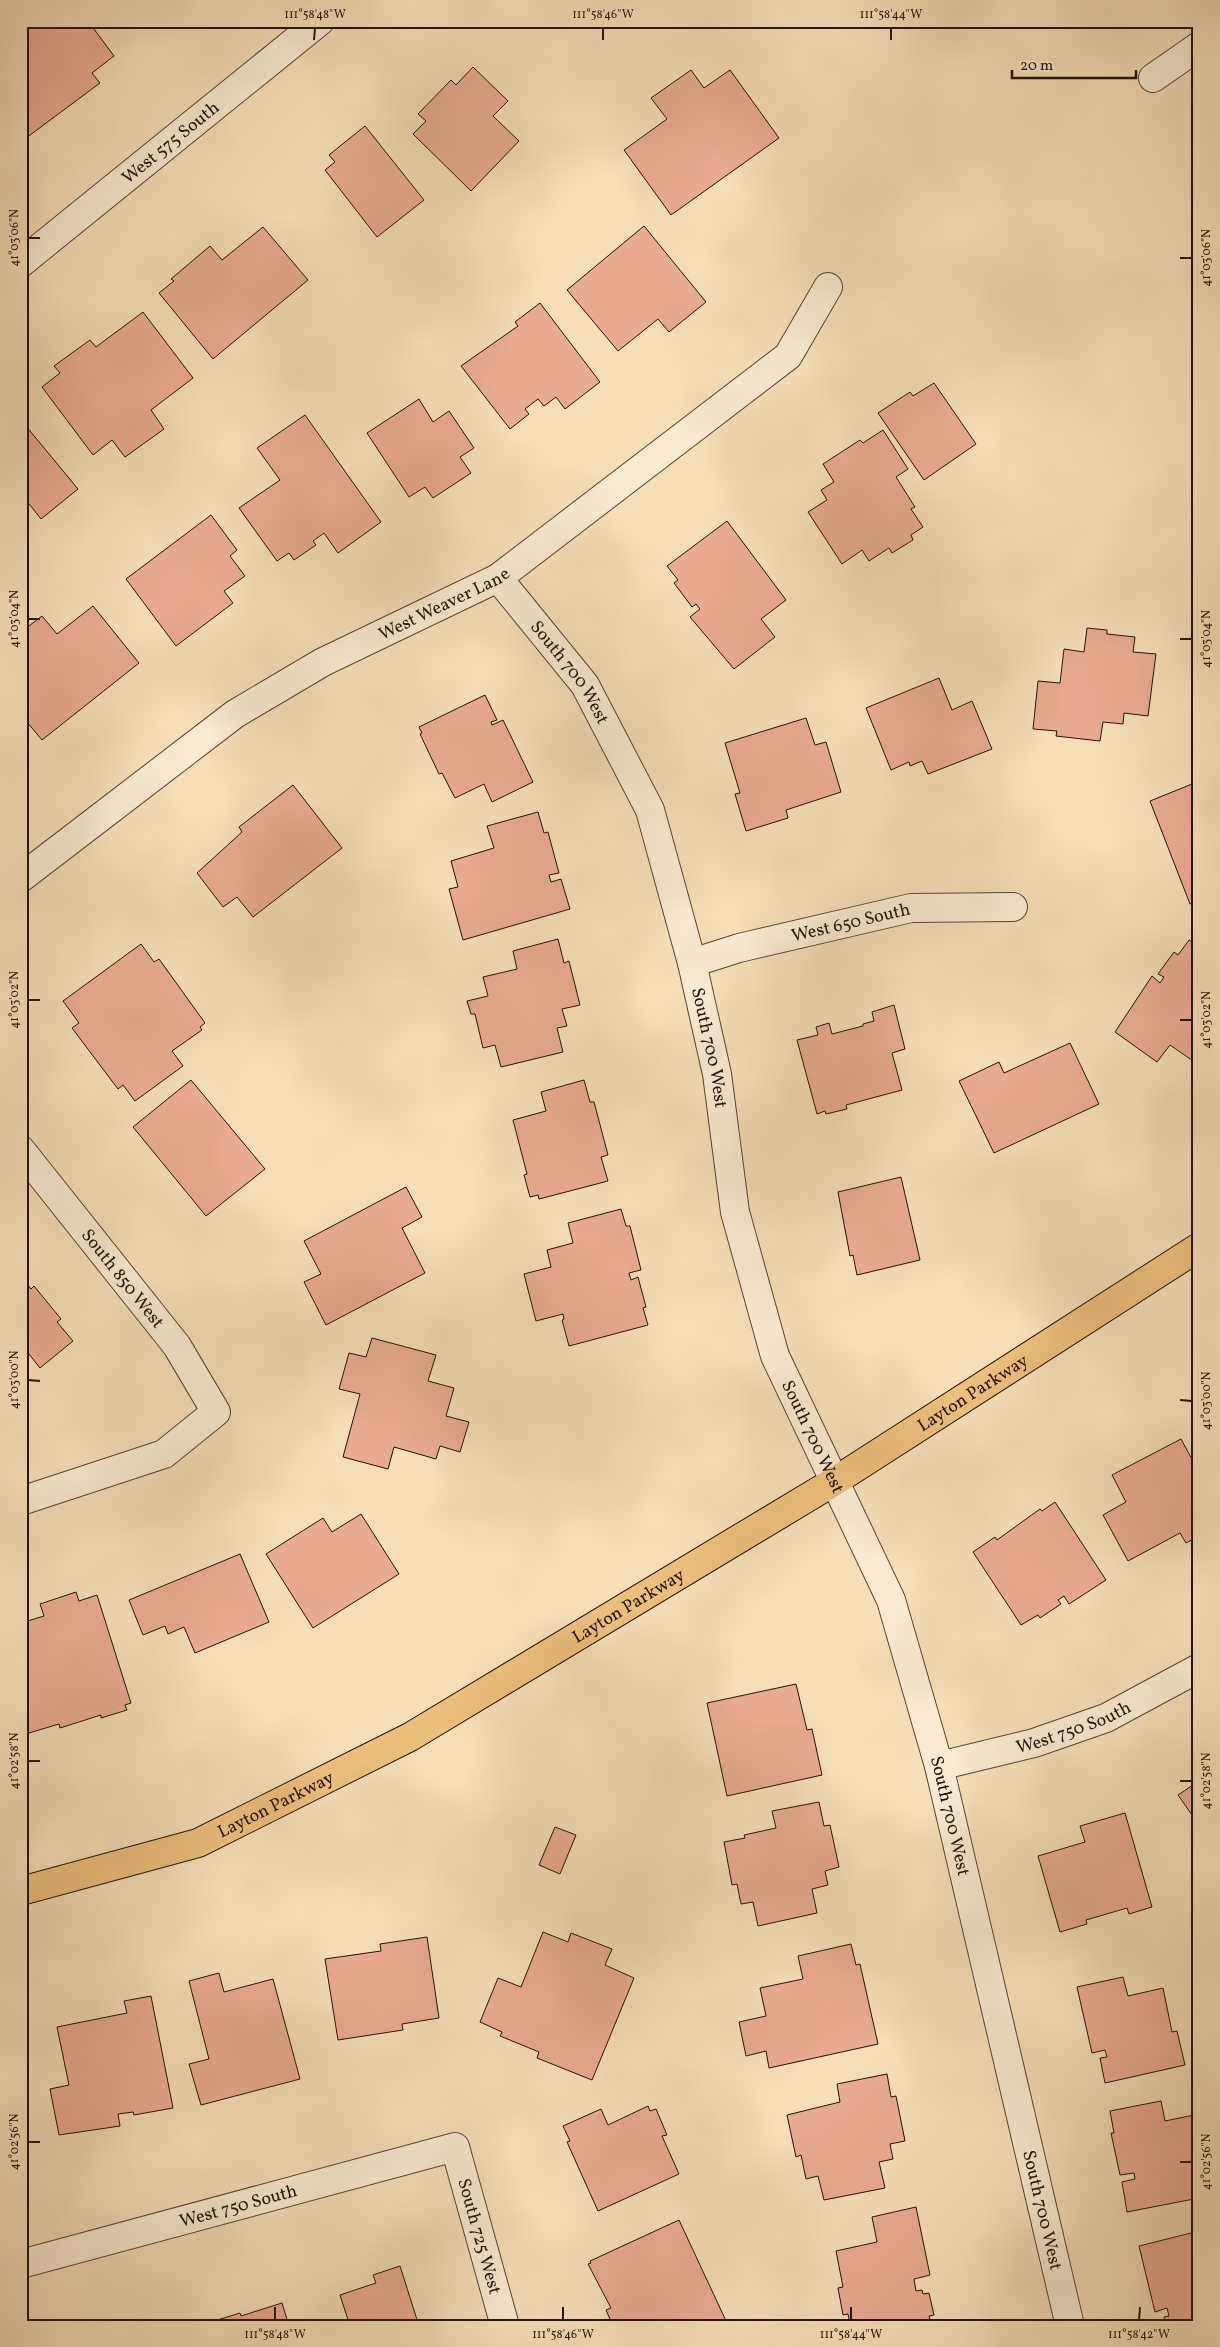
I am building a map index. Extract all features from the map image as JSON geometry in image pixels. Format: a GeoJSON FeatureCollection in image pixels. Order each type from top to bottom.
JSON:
{"type":"FeatureCollection","features":[{"type":"Feature","properties":{"kind":"main road","name":"Layton Parkway"},"geometry":{"type":"LineString","coordinates":[[21,1891],[198,1843],[410,1737],[835,1482],[1199,1247]]}},
{"type":"Feature","properties":{"kind":"street","name":"West 575 South"},"geometry":{"type":"LineString","coordinates":[[21,263],[320,21]]}},
{"type":"Feature","properties":{"kind":"street"},"geometry":{"type":"LineString","coordinates":[[1153,78],[1199,46]]}},
{"type":"Feature","properties":{"kind":"street","name":"West Weaver Lane"},"geometry":{"type":"LineString","coordinates":[[21,878],[235,714],[323,662],[498,578],[788,356],[828,287]]}},
{"type":"Feature","properties":{"kind":"street","name":"South 700 West"},"geometry":{"type":"LineString","coordinates":[[498,578],[585,685],[650,810],[692,963],[717,1074],[735,1212],[774,1356],[891,1600],[939,1766],[1070,2326]]}},
{"type":"Feature","properties":{"kind":"street","name":"West 650 South"},"geometry":{"type":"LineString","coordinates":[[692,963],[739,948],[911,908],[1013,907]]}},
{"type":"Feature","properties":{"kind":"street","name":"South 850 West"},"geometry":{"type":"LineString","coordinates":[[21,1150],[178,1346],[216,1412],[164,1454],[21,1501]]}},
{"type":"Feature","properties":{"kind":"street","name":"West 750 South"},"geometry":{"type":"LineString","coordinates":[[939,1766],[1034,1743],[1106,1718],[1199,1668]]}},
{"type":"Feature","properties":{"kind":"street","name":"West 750 South"},"geometry":{"type":"LineString","coordinates":[[21,2264],[455,2147]]}},
{"type":"Feature","properties":{"kind":"street","name":"South 725 West"},"geometry":{"type":"LineString","coordinates":[[455,2147],[505,2326]]}},
{"type":"Feature","properties":{"kind":"building"},"geometry":{"type":"Polygon","coordinates":[[[21,21],[88,21],[114,56],[92,73],[100,83],[22,141],[21,21]]]}},
{"type":"Feature","properties":{"kind":"building"},"geometry":{"type":"Polygon","coordinates":[[[481,21],[567,21],[567,27],[481,26],[481,21]]]}},
{"type":"Feature","properties":{"kind":"building"},"geometry":{"type":"Polygon","coordinates":[[[473,67],[508,101],[493,116],[519,141],[471,191],[413,134],[426,121],[418,114],[451,80],[456,85],[473,67]]]}},
{"type":"Feature","properties":{"kind":"building"},"geometry":{"type":"Polygon","coordinates":[[[691,70],[704,88],[730,70],[779,138],[671,215],[624,150],[667,119],[651,98],[691,70]]]}},
{"type":"Feature","properties":{"kind":"building"},"geometry":{"type":"Polygon","coordinates":[[[365,126],[424,200],[377,237],[325,170],[335,162],[329,155],[365,126]]]}},
{"type":"Feature","properties":{"kind":"building"},"geometry":{"type":"Polygon","coordinates":[[[644,226],[706,302],[669,332],[658,319],[618,351],[567,290],[644,226]]]}},
{"type":"Feature","properties":{"kind":"building"},"geometry":{"type":"Polygon","coordinates":[[[263,227],[308,280],[213,359],[159,293],[174,281],[171,279],[210,246],[222,260],[263,227]]]}},
{"type":"Feature","properties":{"kind":"building"},"geometry":{"type":"Polygon","coordinates":[[[540,303],[600,382],[565,409],[556,397],[544,406],[538,399],[525,409],[529,414],[510,429],[461,366],[518,326],[515,322],[540,303]]]}},
{"type":"Feature","properties":{"kind":"building"},"geometry":{"type":"Polygon","coordinates":[[[143,312],[193,378],[151,410],[164,429],[125,457],[112,440],[93,455],[42,387],[60,373],[54,366],[90,340],[96,347],[143,312]]]}},
{"type":"Feature","properties":{"kind":"building"},"geometry":{"type":"Polygon","coordinates":[[[934,383],[976,444],[924,480],[878,413],[910,392],[913,396],[934,383]]]}},
{"type":"Feature","properties":{"kind":"building"},"geometry":{"type":"Polygon","coordinates":[[[419,399],[433,422],[449,411],[474,448],[460,457],[471,473],[433,498],[425,487],[409,497],[367,433],[419,399]]]}},
{"type":"Feature","properties":{"kind":"building"},"geometry":{"type":"Polygon","coordinates":[[[305,415],[381,522],[338,553],[324,533],[313,541],[316,545],[294,560],[289,553],[277,561],[239,508],[280,480],[257,448],[305,415]]]}},
{"type":"Feature","properties":{"kind":"building"},"geometry":{"type":"Polygon","coordinates":[[[21,420],[78,489],[41,519],[26,500],[21,504],[21,420]]]}},
{"type":"Feature","properties":{"kind":"building"},"geometry":{"type":"Polygon","coordinates":[[[883,430],[908,469],[896,477],[915,507],[911,509],[923,527],[911,535],[913,540],[892,553],[889,548],[869,561],[862,550],[842,564],[808,512],[827,500],[821,490],[834,482],[823,464],[860,440],[863,443],[883,430]]]}},
{"type":"Feature","properties":{"kind":"building"},"geometry":{"type":"Polygon","coordinates":[[[211,515],[237,550],[230,556],[245,576],[224,591],[233,603],[176,646],[126,579],[211,515]]]}},
{"type":"Feature","properties":{"kind":"building"},"geometry":{"type":"Polygon","coordinates":[[[727,521],[786,600],[761,619],[775,637],[734,669],[690,617],[700,609],[696,604],[692,607],[674,583],[678,580],[667,566],[727,521]]]}},
{"type":"Feature","properties":{"kind":"building"},"geometry":{"type":"Polygon","coordinates":[[[93,606],[139,663],[42,740],[21,715],[21,678],[25,676],[21,671],[21,632],[42,616],[57,634],[93,606]]]}},
{"type":"Feature","properties":{"kind":"building"},"geometry":{"type":"Polygon","coordinates":[[[1087,628],[1107,630],[1107,634],[1135,637],[1133,652],[1156,654],[1148,716],[1124,713],[1123,724],[1103,722],[1100,741],[1056,736],[1057,731],[1033,729],[1038,681],[1060,683],[1064,649],[1084,652],[1087,628]]]}},
{"type":"Feature","properties":{"kind":"building"},"geometry":{"type":"Polygon","coordinates":[[[939,678],[952,710],[972,701],[992,749],[928,774],[922,761],[910,766],[909,762],[891,770],[866,708],[939,678]]]}},
{"type":"Feature","properties":{"kind":"building"},"geometry":{"type":"Polygon","coordinates":[[[485,695],[497,720],[491,722],[492,725],[503,720],[533,782],[492,802],[484,784],[455,798],[442,773],[439,774],[420,734],[422,733],[419,727],[485,695]]]}},
{"type":"Feature","properties":{"kind":"building"},"geometry":{"type":"Polygon","coordinates":[[[806,718],[815,745],[826,742],[841,792],[786,810],[788,818],[746,831],[735,794],[740,793],[725,743],[806,718]]]}},
{"type":"Feature","properties":{"kind":"building"},"geometry":{"type":"Polygon","coordinates":[[[1197,782],[1199,900],[1190,904],[1150,801],[1197,782]]]}},
{"type":"Feature","properties":{"kind":"building"},"geometry":{"type":"Polygon","coordinates":[[[293,785],[342,848],[253,917],[237,897],[223,907],[197,873],[242,832],[239,827],[293,785]]]}},
{"type":"Feature","properties":{"kind":"building"},"geometry":{"type":"Polygon","coordinates":[[[538,812],[544,833],[548,832],[559,873],[549,875],[551,882],[561,879],[570,909],[463,940],[449,889],[458,887],[451,861],[494,848],[487,826],[538,812]]]}},
{"type":"Feature","properties":{"kind":"building"},"geometry":{"type":"Polygon","coordinates":[[[558,939],[564,963],[569,961],[580,1005],[562,1009],[567,1026],[557,1028],[563,1052],[501,1067],[495,1045],[483,1048],[475,1014],[471,1014],[467,1001],[488,996],[483,977],[517,969],[513,951],[558,939]]]}},
{"type":"Feature","properties":{"kind":"building"},"geometry":{"type":"Polygon","coordinates":[[[1189,940],[1199,947],[1199,1065],[1170,1045],[1157,1062],[1115,1032],[1152,976],[1160,983],[1164,977],[1158,974],[1174,952],[1178,955],[1189,940]]]}},
{"type":"Feature","properties":{"kind":"building"},"geometry":{"type":"Polygon","coordinates":[[[141,944],[154,962],[159,959],[205,1023],[200,1027],[202,1030],[172,1051],[183,1066],[135,1101],[123,1085],[118,1089],[72,1028],[79,1023],[63,1001],[141,944]]]}},
{"type":"Feature","properties":{"kind":"building"},"geometry":{"type":"Polygon","coordinates":[[[894,1005],[905,1049],[892,1053],[902,1090],[846,1105],[847,1109],[826,1114],[825,1111],[817,1114],[797,1040],[818,1035],[816,1027],[829,1023],[832,1034],[863,1026],[863,1024],[874,1021],[872,1012],[894,1005]]]}},
{"type":"Feature","properties":{"kind":"building"},"geometry":{"type":"Polygon","coordinates":[[[1070,1043],[1099,1104],[994,1153],[959,1081],[999,1062],[1004,1073],[1070,1043]]]}},
{"type":"Feature","properties":{"kind":"building"},"geometry":{"type":"Polygon","coordinates":[[[191,1080],[265,1169],[206,1216],[133,1127],[191,1080]]]}},
{"type":"Feature","properties":{"kind":"building"},"geometry":{"type":"Polygon","coordinates":[[[584,1080],[590,1102],[594,1102],[608,1155],[601,1157],[608,1181],[539,1199],[538,1195],[530,1197],[524,1175],[527,1174],[513,1120],[546,1111],[541,1092],[584,1080]]]}},
{"type":"Feature","properties":{"kind":"building"},"geometry":{"type":"Polygon","coordinates":[[[901,1177],[920,1260],[857,1275],[853,1255],[850,1256],[838,1192],[901,1177]]]}},
{"type":"Feature","properties":{"kind":"building"},"geometry":{"type":"Polygon","coordinates":[[[406,1187],[422,1217],[402,1228],[425,1273],[326,1325],[304,1282],[321,1274],[304,1241],[406,1187]]]}},
{"type":"Feature","properties":{"kind":"building"},"geometry":{"type":"Polygon","coordinates":[[[621,1209],[626,1226],[630,1226],[641,1270],[629,1273],[631,1280],[638,1277],[646,1307],[643,1308],[648,1325],[569,1346],[562,1320],[564,1319],[563,1314],[536,1321],[524,1274],[551,1267],[547,1250],[573,1243],[568,1223],[621,1209]]]}},
{"type":"Feature","properties":{"kind":"building"},"geometry":{"type":"Polygon","coordinates":[[[21,1277],[31,1289],[34,1286],[61,1319],[57,1322],[73,1341],[40,1368],[25,1349],[21,1353],[21,1277]]]}},
{"type":"Feature","properties":{"kind":"building"},"geometry":{"type":"Polygon","coordinates":[[[372,1338],[436,1355],[428,1381],[454,1388],[446,1416],[469,1422],[460,1452],[440,1446],[436,1459],[394,1447],[388,1469],[343,1457],[360,1394],[339,1389],[349,1353],[366,1357],[372,1338]]]}},
{"type":"Feature","properties":{"kind":"building"},"geometry":{"type":"Polygon","coordinates":[[[1181,1439],[1199,1472],[1199,1536],[1186,1543],[1180,1533],[1128,1561],[1103,1515],[1126,1502],[1112,1475],[1181,1439]]]}},
{"type":"Feature","properties":{"kind":"building"},"geometry":{"type":"Polygon","coordinates":[[[1055,1502],[1106,1580],[1069,1604],[1064,1596],[1058,1600],[1061,1604],[1040,1618],[1038,1615],[1021,1625],[973,1552],[995,1537],[997,1540],[1040,1509],[1042,1511],[1055,1502]]]}},
{"type":"Feature","properties":{"kind":"building"},"geometry":{"type":"Polygon","coordinates":[[[361,1514],[399,1574],[313,1628],[266,1554],[323,1518],[332,1532],[361,1514]]]}},
{"type":"Feature","properties":{"kind":"building"},"geometry":{"type":"Polygon","coordinates":[[[240,1554],[269,1622],[195,1653],[184,1627],[168,1634],[165,1626],[143,1635],[129,1600],[240,1554]]]}},
{"type":"Feature","properties":{"kind":"building"},"geometry":{"type":"Polygon","coordinates":[[[76,1592],[79,1601],[97,1595],[131,1703],[125,1705],[127,1710],[101,1718],[101,1715],[60,1728],[59,1724],[29,1733],[21,1708],[21,1623],[44,1616],[40,1604],[76,1592]]]}},
{"type":"Feature","properties":{"kind":"building"},"geometry":{"type":"Polygon","coordinates":[[[796,1684],[807,1730],[812,1729],[822,1775],[727,1796],[707,1703],[796,1684]]]}},
{"type":"Feature","properties":{"kind":"building"},"geometry":{"type":"Polygon","coordinates":[[[1199,1781],[1199,1825],[1178,1795],[1199,1781]]]}},
{"type":"Feature","properties":{"kind":"building"},"geometry":{"type":"Polygon","coordinates":[[[819,1802],[824,1826],[830,1825],[839,1867],[825,1871],[828,1885],[812,1889],[817,1913],[758,1926],[753,1902],[741,1904],[737,1884],[732,1885],[724,1842],[745,1838],[744,1835],[776,1828],[772,1811],[819,1802]]]}},
{"type":"Feature","properties":{"kind":"building"},"geometry":{"type":"Polygon","coordinates":[[[1125,1813],[1152,1907],[1129,1914],[1127,1908],[1086,1920],[1087,1924],[1060,1932],[1038,1856],[1085,1842],[1080,1826],[1125,1813]]]}},
{"type":"Feature","properties":{"kind":"building"},"geometry":{"type":"Polygon","coordinates":[[[555,1827],[576,1835],[560,1874],[539,1865],[555,1827]]]}},
{"type":"Feature","properties":{"kind":"building"},"geometry":{"type":"Polygon","coordinates":[[[543,1932],[568,1942],[571,1933],[612,1949],[605,1965],[634,1978],[592,2080],[537,2058],[539,2052],[500,2036],[502,2032],[480,2022],[498,1978],[521,1987],[543,1932]]]}},
{"type":"Feature","properties":{"kind":"building"},"geometry":{"type":"Polygon","coordinates":[[[427,1937],[439,2018],[402,2024],[403,2030],[338,2040],[325,1959],[381,1951],[380,1944],[427,1937]]]}},
{"type":"Feature","properties":{"kind":"building"},"geometry":{"type":"Polygon","coordinates":[[[851,1944],[856,1965],[860,1964],[878,2044],[769,2068],[766,2051],[746,2056],[739,2022],[766,2016],[760,1988],[803,1979],[798,1956],[851,1944]]]}},
{"type":"Feature","properties":{"kind":"building"},"geometry":{"type":"Polygon","coordinates":[[[219,1973],[224,1992],[273,1979],[300,2079],[201,2105],[189,2064],[209,2059],[189,1981],[219,1973]]]}},
{"type":"Feature","properties":{"kind":"building"},"geometry":{"type":"Polygon","coordinates":[[[1123,1977],[1128,1996],[1163,1988],[1172,2032],[1177,2031],[1185,2065],[1105,2083],[1100,2058],[1107,2057],[1105,2050],[1092,2053],[1077,1987],[1123,1977]]]}},
{"type":"Feature","properties":{"kind":"building"},"geometry":{"type":"Polygon","coordinates":[[[151,1996],[173,2108],[134,2115],[133,2112],[118,2114],[120,2126],[59,2135],[50,2089],[69,2085],[57,2027],[127,2013],[124,2001],[151,1996]]]}},
{"type":"Feature","properties":{"kind":"building"},"geometry":{"type":"Polygon","coordinates":[[[887,2074],[891,2097],[896,2096],[905,2141],[890,2144],[893,2159],[879,2162],[885,2188],[824,2200],[818,2176],[806,2179],[801,2155],[796,2157],[787,2115],[840,2102],[837,2084],[887,2074]]]}},
{"type":"Feature","properties":{"kind":"building"},"geometry":{"type":"Polygon","coordinates":[[[21,2101],[27,2132],[21,2133],[21,2101]]]}},
{"type":"Feature","properties":{"kind":"building"},"geometry":{"type":"Polygon","coordinates":[[[1161,2101],[1165,2121],[1199,2114],[1199,2198],[1127,2212],[1122,2182],[1135,2179],[1134,2173],[1120,2175],[1111,2133],[1114,2133],[1110,2111],[1161,2101]]]}},
{"type":"Feature","properties":{"kind":"building"},"geometry":{"type":"Polygon","coordinates":[[[648,2106],[650,2111],[656,2109],[667,2135],[662,2136],[679,2174],[598,2211],[567,2142],[570,2141],[563,2126],[601,2109],[608,2125],[648,2106]]]}},
{"type":"Feature","properties":{"kind":"building"},"geometry":{"type":"Polygon","coordinates":[[[916,2207],[930,2275],[914,2279],[916,2291],[922,2290],[923,2294],[929,2293],[934,2315],[929,2316],[930,2320],[902,2326],[850,2326],[848,2314],[843,2315],[838,2288],[843,2287],[836,2251],[877,2242],[872,2217],[916,2207]]]}},
{"type":"Feature","properties":{"kind":"building"},"geometry":{"type":"Polygon","coordinates":[[[679,2220],[727,2323],[722,2326],[613,2326],[606,2310],[611,2308],[588,2264],[591,2263],[590,2261],[679,2220]]]}},
{"type":"Feature","properties":{"kind":"building"},"geometry":{"type":"Polygon","coordinates":[[[1191,2233],[1197,2256],[1199,2255],[1199,2326],[1166,2326],[1164,2317],[1169,2316],[1167,2308],[1155,2312],[1139,2246],[1191,2233]]]}},
{"type":"Feature","properties":{"kind":"building"},"geometry":{"type":"Polygon","coordinates":[[[400,2266],[419,2326],[350,2326],[340,2295],[376,2283],[373,2275],[400,2266]]]}},
{"type":"Feature","properties":{"kind":"building"},"geometry":{"type":"Polygon","coordinates":[[[282,2303],[289,2326],[198,2326],[240,2313],[241,2316],[282,2303]]]}}]}
